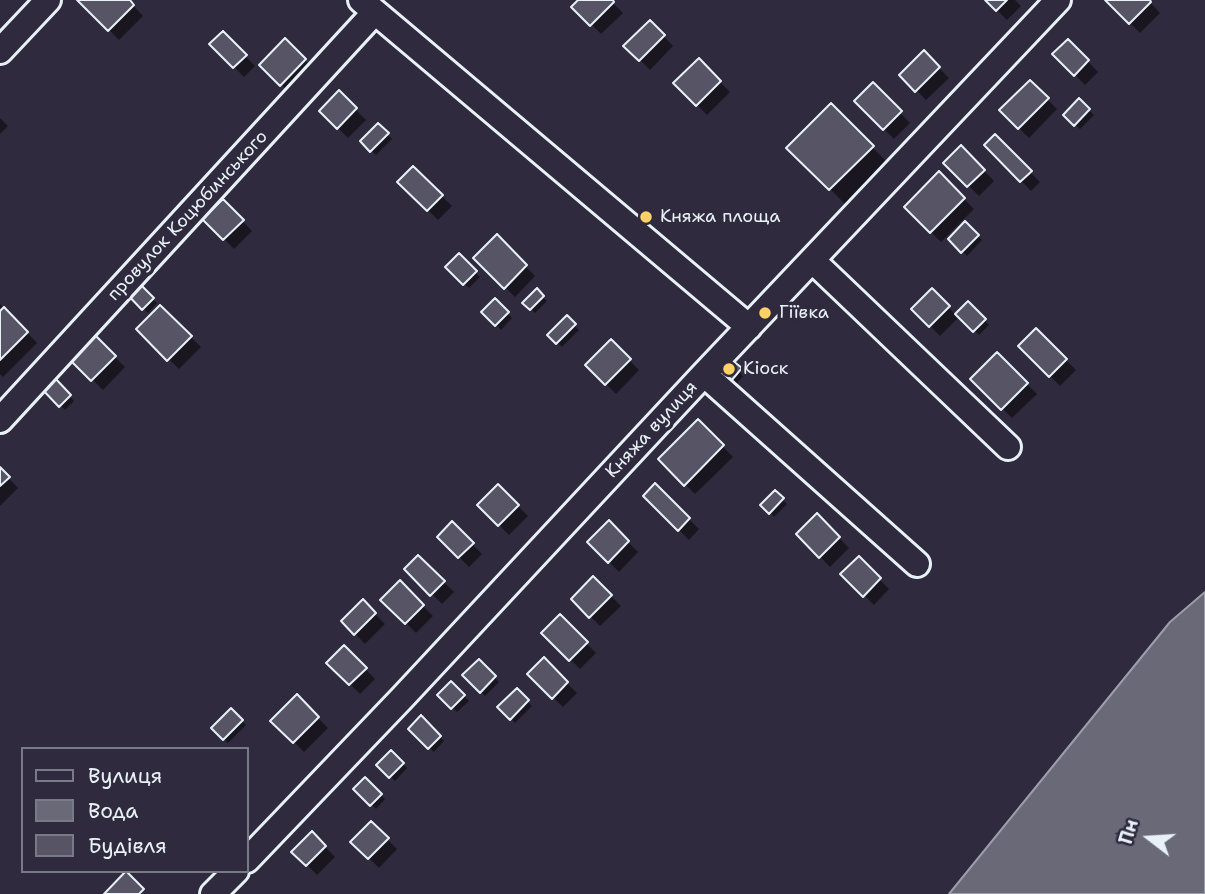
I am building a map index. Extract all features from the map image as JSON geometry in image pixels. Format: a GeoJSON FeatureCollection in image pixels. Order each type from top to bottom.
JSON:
{"type":"FeatureCollection","features":[{"type":"Feature","properties":{"kind":"street"},"geometry":{"type":"LineString","coordinates":[[0,51],[48,0]]}},
{"type":"Feature","properties":{"kind":"street","name":"Княжа вулиця"},"geometry":{"type":"LineString","coordinates":[[248,859],[1058,0]]}},
{"type":"Feature","properties":{"kind":"street"},"geometry":{"type":"LineString","coordinates":[[368,6],[749,327]]}},
{"type":"Feature","properties":{"kind":"street","name":"провулок Коцюбинського"},"geometry":{"type":"LineString","coordinates":[[0,420],[368,6]]}},
{"type":"Feature","properties":{"kind":"street"},"geometry":{"type":"LineString","coordinates":[[812,260],[1008,447]]}},
{"type":"Feature","properties":{"kind":"street"},"geometry":{"type":"LineString","coordinates":[[704,374],[917,564]]}},
{"type":"Feature","properties":{"kind":"street"},"geometry":{"type":"LineString","coordinates":[[213,894],[234,873]]}},
{"type":"Feature","properties":{"kind":"water"},"geometry":{"type":"Polygon","coordinates":[[[1205,592],[1205,894],[949,894],[1170,622],[1205,592]]]}},
{"type":"Feature","properties":{"kind":"building"},"geometry":{"type":"Polygon","coordinates":[[[77,0],[130,0],[134,5],[108,31],[77,0]]]}},
{"type":"Feature","properties":{"kind":"building"},"geometry":{"type":"Polygon","coordinates":[[[578,0],[614,2],[590,26],[571,7],[578,0]]]}},
{"type":"Feature","properties":{"kind":"building"},"geometry":{"type":"Polygon","coordinates":[[[985,0],[1007,0],[996,11],[985,0]]]}},
{"type":"Feature","properties":{"kind":"building"},"geometry":{"type":"Polygon","coordinates":[[[1105,0],[1150,0],[1151,2],[1129,24],[1105,0]]]}},
{"type":"Feature","properties":{"kind":"building"},"geometry":{"type":"Polygon","coordinates":[[[650,20],[665,35],[639,61],[623,46],[650,20]]]}},
{"type":"Feature","properties":{"kind":"building"},"geometry":{"type":"Polygon","coordinates":[[[223,31],[247,55],[233,68],[209,44],[223,31]]]}},
{"type":"Feature","properties":{"kind":"building"},"geometry":{"type":"Polygon","coordinates":[[[285,38],[306,59],[280,86],[259,65],[285,38]]]}},
{"type":"Feature","properties":{"kind":"building"},"geometry":{"type":"Polygon","coordinates":[[[1068,39],[1089,60],[1074,76],[1052,54],[1068,39]]]}},
{"type":"Feature","properties":{"kind":"building"},"geometry":{"type":"Polygon","coordinates":[[[924,50],[940,67],[915,92],[899,75],[924,50]]]}},
{"type":"Feature","properties":{"kind":"building"},"geometry":{"type":"Polygon","coordinates":[[[699,58],[721,81],[696,106],[673,83],[699,58]]]}},
{"type":"Feature","properties":{"kind":"building"},"geometry":{"type":"Polygon","coordinates":[[[1030,80],[1049,98],[1018,129],[999,110],[1030,80]]]}},
{"type":"Feature","properties":{"kind":"building"},"geometry":{"type":"Polygon","coordinates":[[[873,82],[902,111],[883,130],[854,101],[873,82]]]}},
{"type":"Feature","properties":{"kind":"building"},"geometry":{"type":"Polygon","coordinates":[[[339,90],[357,108],[337,129],[319,111],[339,90]]]}},
{"type":"Feature","properties":{"kind":"building"},"geometry":{"type":"Polygon","coordinates":[[[1079,98],[1090,109],[1074,126],[1063,115],[1079,98]]]}},
{"type":"Feature","properties":{"kind":"building"},"geometry":{"type":"Polygon","coordinates":[[[831,103],[874,146],[829,190],[786,148],[831,103]]]}},
{"type":"Feature","properties":{"kind":"building"},"geometry":{"type":"Polygon","coordinates":[[[378,123],[389,133],[370,152],[360,141],[378,123]]]}},
{"type":"Feature","properties":{"kind":"building"},"geometry":{"type":"Polygon","coordinates":[[[995,134],[1032,171],[1020,182],[984,145],[995,134]]]}},
{"type":"Feature","properties":{"kind":"building"},"geometry":{"type":"Polygon","coordinates":[[[961,145],[985,170],[967,187],[943,163],[961,145]]]}},
{"type":"Feature","properties":{"kind":"building"},"geometry":{"type":"Polygon","coordinates":[[[413,166],[443,195],[427,211],[397,182],[413,166]]]}},
{"type":"Feature","properties":{"kind":"building"},"geometry":{"type":"Polygon","coordinates":[[[939,171],[965,198],[930,233],[904,207],[939,171]]]}},
{"type":"Feature","properties":{"kind":"building"},"geometry":{"type":"Polygon","coordinates":[[[223,199],[244,220],[223,240],[202,219],[223,199]]]}},
{"type":"Feature","properties":{"kind":"building"},"geometry":{"type":"Polygon","coordinates":[[[965,221],[979,235],[961,253],[948,239],[965,221]]]}},
{"type":"Feature","properties":{"kind":"building"},"geometry":{"type":"Polygon","coordinates":[[[497,234],[527,265],[504,289],[473,258],[497,234]]]}},
{"type":"Feature","properties":{"kind":"building"},"geometry":{"type":"Polygon","coordinates":[[[459,253],[477,271],[463,285],[445,267],[459,253]]]}},
{"type":"Feature","properties":{"kind":"building"},"geometry":{"type":"Polygon","coordinates":[[[137,281],[154,298],[142,310],[125,292],[137,281]]]}},
{"type":"Feature","properties":{"kind":"building"},"geometry":{"type":"Polygon","coordinates":[[[537,288],[544,296],[530,310],[522,303],[537,288]]]}},
{"type":"Feature","properties":{"kind":"building"},"geometry":{"type":"Polygon","coordinates":[[[932,288],[950,306],[929,327],[911,309],[932,288]]]}},
{"type":"Feature","properties":{"kind":"building"},"geometry":{"type":"Polygon","coordinates":[[[495,298],[509,312],[495,326],[481,312],[495,298]]]}},
{"type":"Feature","properties":{"kind":"building"},"geometry":{"type":"Polygon","coordinates":[[[968,301],[986,319],[973,332],[955,314],[968,301]]]}},
{"type":"Feature","properties":{"kind":"building"},"geometry":{"type":"Polygon","coordinates":[[[160,305],[192,336],[167,361],[136,329],[160,305]]]}},
{"type":"Feature","properties":{"kind":"building"},"geometry":{"type":"Polygon","coordinates":[[[4,307],[28,332],[0,360],[0,311],[4,307]]]}},
{"type":"Feature","properties":{"kind":"building"},"geometry":{"type":"Polygon","coordinates":[[[567,315],[576,324],[556,344],[547,335],[567,315]]]}},
{"type":"Feature","properties":{"kind":"building"},"geometry":{"type":"Polygon","coordinates":[[[1036,328],[1067,359],[1049,377],[1018,346],[1036,328]]]}},
{"type":"Feature","properties":{"kind":"building"},"geometry":{"type":"Polygon","coordinates":[[[92,332],[116,356],[91,381],[67,357],[92,332]]]}},
{"type":"Feature","properties":{"kind":"building"},"geometry":{"type":"Polygon","coordinates":[[[611,339],[631,359],[605,385],[585,365],[611,339]]]}},
{"type":"Feature","properties":{"kind":"building"},"geometry":{"type":"Polygon","coordinates":[[[997,352],[1028,383],[1001,410],[970,379],[997,352]]]}},
{"type":"Feature","properties":{"kind":"building","name":"Кіоск"},"geometry":{"type":"Polygon","coordinates":[[[728,357],[742,368],[731,381],[717,370],[728,357]]]}},
{"type":"Feature","properties":{"kind":"building"},"geometry":{"type":"Polygon","coordinates":[[[54,377],[71,395],[59,407],[41,388],[54,377]]]}},
{"type":"Feature","properties":{"kind":"building"},"geometry":{"type":"Polygon","coordinates":[[[698,419],[724,445],[684,486],[658,459],[698,419]]]}},
{"type":"Feature","properties":{"kind":"building"},"geometry":{"type":"Polygon","coordinates":[[[0,467],[10,477],[0,486],[0,467]]]}},
{"type":"Feature","properties":{"kind":"building"},"geometry":{"type":"Polygon","coordinates":[[[655,483],[690,518],[678,531],[643,496],[655,483]]]}},
{"type":"Feature","properties":{"kind":"building"},"geometry":{"type":"Polygon","coordinates":[[[498,484],[519,505],[498,526],[477,505],[498,484]]]}},
{"type":"Feature","properties":{"kind":"building"},"geometry":{"type":"Polygon","coordinates":[[[775,490],[784,498],[769,514],[760,505],[775,490]]]}},
{"type":"Feature","properties":{"kind":"building"},"geometry":{"type":"Polygon","coordinates":[[[817,513],[840,537],[819,558],[796,534],[817,513]]]}},
{"type":"Feature","properties":{"kind":"building"},"geometry":{"type":"Polygon","coordinates":[[[609,520],[629,541],[608,563],[587,542],[609,520]]]}},
{"type":"Feature","properties":{"kind":"building"},"geometry":{"type":"Polygon","coordinates":[[[452,521],[474,543],[458,558],[437,537],[452,521]]]}},
{"type":"Feature","properties":{"kind":"building"},"geometry":{"type":"Polygon","coordinates":[[[418,555],[445,581],[430,596],[404,569],[418,555]]]}},
{"type":"Feature","properties":{"kind":"building"},"geometry":{"type":"Polygon","coordinates":[[[859,556],[881,578],[863,597],[840,574],[859,556]]]}},
{"type":"Feature","properties":{"kind":"building"},"geometry":{"type":"Polygon","coordinates":[[[593,576],[612,595],[589,618],[571,599],[593,576]]]}},
{"type":"Feature","properties":{"kind":"building"},"geometry":{"type":"Polygon","coordinates":[[[400,580],[424,605],[405,624],[380,600],[400,580]]]}},
{"type":"Feature","properties":{"kind":"building"},"geometry":{"type":"Polygon","coordinates":[[[363,599],[376,613],[354,635],[341,621],[363,599]]]}},
{"type":"Feature","properties":{"kind":"building"},"geometry":{"type":"Polygon","coordinates":[[[560,614],[588,642],[569,661],[541,633],[560,614]]]}},
{"type":"Feature","properties":{"kind":"building"},"geometry":{"type":"Polygon","coordinates":[[[344,645],[367,668],[349,685],[326,663],[344,645]]]}},
{"type":"Feature","properties":{"kind":"building"},"geometry":{"type":"Polygon","coordinates":[[[544,657],[568,682],[552,699],[527,674],[544,657]]]}},
{"type":"Feature","properties":{"kind":"building"},"geometry":{"type":"Polygon","coordinates":[[[479,659],[496,676],[480,693],[462,675],[479,659]]]}},
{"type":"Feature","properties":{"kind":"building"},"geometry":{"type":"Polygon","coordinates":[[[451,681],[465,695],[451,709],[437,695],[451,681]]]}},
{"type":"Feature","properties":{"kind":"building"},"geometry":{"type":"Polygon","coordinates":[[[517,688],[529,700],[510,720],[497,707],[517,688]]]}},
{"type":"Feature","properties":{"kind":"building"},"geometry":{"type":"Polygon","coordinates":[[[297,694],[319,717],[293,743],[270,721],[297,694]]]}},
{"type":"Feature","properties":{"kind":"building"},"geometry":{"type":"Polygon","coordinates":[[[231,708],[243,720],[223,740],[211,728],[231,708]]]}},
{"type":"Feature","properties":{"kind":"building"},"geometry":{"type":"Polygon","coordinates":[[[421,715],[441,736],[428,749],[408,729],[421,715]]]}},
{"type":"Feature","properties":{"kind":"building"},"geometry":{"type":"Polygon","coordinates":[[[391,750],[404,763],[389,778],[376,765],[391,750]]]}},
{"type":"Feature","properties":{"kind":"building"},"geometry":{"type":"Polygon","coordinates":[[[365,777],[382,794],[370,806],[353,789],[365,777]]]}},
{"type":"Feature","properties":{"kind":"building"},"geometry":{"type":"Polygon","coordinates":[[[371,821],[389,838],[368,859],[350,842],[371,821]]]}},
{"type":"Feature","properties":{"kind":"building"},"geometry":{"type":"Polygon","coordinates":[[[312,831],[326,846],[306,866],[291,852],[312,831]]]}},
{"type":"Feature","properties":{"kind":"building"},"geometry":{"type":"Polygon","coordinates":[[[124,873],[128,873],[144,889],[139,894],[104,894],[124,873]]]}},
{"type":"Feature","properties":{"kind":"place","name":"Княжа площа"},"geometry":{"type":"Point","coordinates":[646,217]}},
{"type":"Feature","properties":{"kind":"place","name":"Гіївка"},"geometry":{"type":"Point","coordinates":[765,313]}},
{"type":"Feature","properties":{"kind":"place","name":"Кіоск"},"geometry":{"type":"Point","coordinates":[729,369]}}]}
